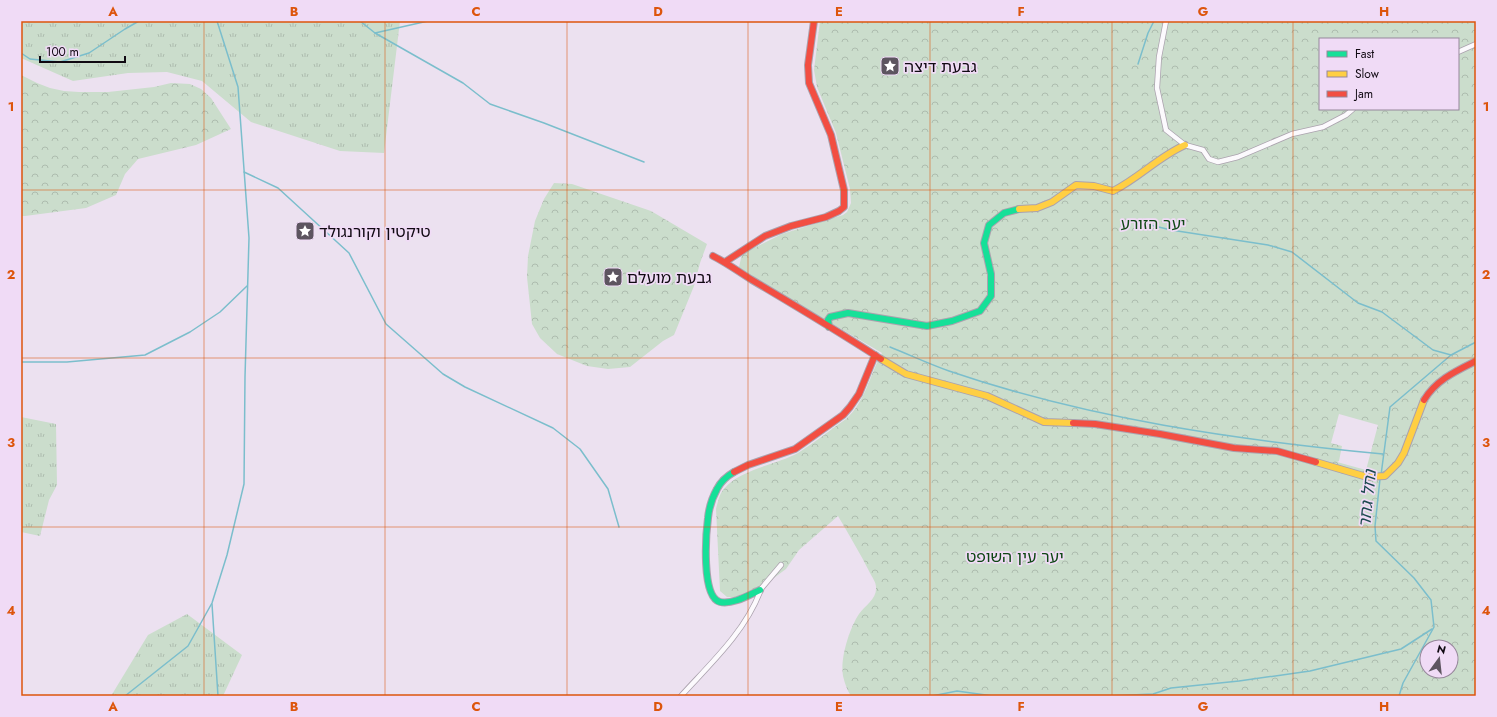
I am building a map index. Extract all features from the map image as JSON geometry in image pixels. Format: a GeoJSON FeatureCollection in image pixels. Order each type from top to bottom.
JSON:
{"type":"FeatureCollection","features":[{"type":"Feature","properties":{"kind":"street"},"geometry":{"type":"LineString","coordinates":[[725,262],[765,236],[790,226],[826,217],[839,211],[846,204],[831,135],[810,83],[808,65],[814,21]]}},
{"type":"Feature","properties":{"kind":"street"},"geometry":{"type":"LineString","coordinates":[[1166,21],[1159,57],[1157,88],[1166,130],[1185,145],[1202,150],[1210,158],[1218,162],[1238,157],[1292,134],[1323,127],[1346,115],[1352,110]]}},
{"type":"Feature","properties":{"kind":"street"},"geometry":{"type":"LineString","coordinates":[[1459,52],[1476,44]]}},
{"type":"Feature","properties":{"kind":"street"},"geometry":{"type":"LineString","coordinates":[[829,327],[828,320],[830,316],[848,312],[927,326],[952,321],[980,311],[991,296],[991,274],[984,243],[988,226],[996,219],[1014,210],[1037,208],[1052,202],[1076,185],[1094,186],[1113,191],[1132,181],[1165,155],[1185,145]]}},
{"type":"Feature","properties":{"kind":"street"},"geometry":{"type":"LineString","coordinates":[[712,256],[725,262],[750,279],[800,308],[906,374],[987,396],[1044,422],[1095,424],[1160,434],[1234,448],[1277,452],[1367,477],[1385,476],[1398,463],[1404,452],[1422,404],[1427,395],[1441,380],[1448,375],[1476,361]]}},
{"type":"Feature","properties":{"kind":"street"},"geometry":{"type":"LineString","coordinates":[[760,591],[728,603],[717,602],[712,597],[708,581],[706,544],[709,510],[716,488],[724,479],[736,471],[794,450],[848,411],[860,391],[875,355]]}},
{"type":"Feature","properties":{"kind":"street"},"geometry":{"type":"LineString","coordinates":[[681,696],[732,640],[754,607],[760,591],[781,565]]}},
{"type":"Feature","properties":{"kind":"green space"},"geometry":{"type":"Polygon","coordinates":[[[21,21],[400,21],[384,153],[340,151],[251,122],[202,81],[167,72],[128,73],[73,81],[21,58],[21,21]]]}},
{"type":"Feature","properties":{"kind":"green space"},"geometry":{"type":"Polygon","coordinates":[[[820,21],[1476,21],[1476,696],[851,696],[846,687],[842,669],[846,644],[855,620],[875,595],[876,587],[874,580],[838,516],[799,550],[786,569],[767,583],[735,597],[727,597],[720,591],[716,509],[722,491],[731,482],[749,472],[798,453],[846,419],[853,412],[863,396],[882,353],[751,276],[739,267],[742,254],[782,234],[843,215],[847,212],[851,203],[850,189],[836,133],[817,87],[814,70],[820,21]],[[1339,414],[1331,443],[1342,446],[1339,461],[1337,462],[1366,470],[1378,425],[1339,414]]]}},
{"type":"Feature","properties":{"kind":"green space"},"geometry":{"type":"Polygon","coordinates":[[[21,75],[50,88],[79,92],[108,92],[154,87],[171,83],[190,84],[201,89],[211,98],[231,129],[196,145],[138,159],[125,174],[116,195],[86,208],[21,216],[21,75]]]}},
{"type":"Feature","properties":{"kind":"green space"},"geometry":{"type":"Polygon","coordinates":[[[554,183],[572,184],[651,211],[707,244],[694,286],[674,335],[663,341],[630,367],[608,369],[587,366],[557,354],[540,338],[532,324],[527,277],[528,256],[535,221],[544,199],[554,183]]]}},
{"type":"Feature","properties":{"kind":"green space"},"geometry":{"type":"Polygon","coordinates":[[[21,417],[56,424],[57,485],[49,500],[40,536],[21,532],[21,417]]]}},
{"type":"Feature","properties":{"kind":"green space"},"geometry":{"type":"Polygon","coordinates":[[[187,614],[242,655],[223,696],[111,696],[148,635],[187,614]]]}},
{"type":"Feature","properties":{"kind":"waterway"},"geometry":{"type":"LineString","coordinates":[[21,53],[30,59],[60,62],[89,53],[139,21]]}},
{"type":"Feature","properties":{"kind":"waterway"},"geometry":{"type":"LineString","coordinates":[[125,696],[188,646],[212,603],[227,555],[244,484],[249,238],[238,87],[217,21]]}},
{"type":"Feature","properties":{"kind":"waterway"},"geometry":{"type":"LineString","coordinates":[[360,21],[375,33],[463,83],[490,104],[544,123],[644,162]]}},
{"type":"Feature","properties":{"kind":"waterway"},"geometry":{"type":"LineString","coordinates":[[375,33],[428,21]]}},
{"type":"Feature","properties":{"kind":"waterway"},"geometry":{"type":"LineString","coordinates":[[1138,64],[1148,33],[1154,21]]}},
{"type":"Feature","properties":{"kind":"waterway"},"geometry":{"type":"LineString","coordinates":[[244,172],[278,188],[349,253],[386,324],[443,374],[465,387],[553,428],[580,449],[608,489],[619,527]]}},
{"type":"Feature","properties":{"kind":"waterway"},"geometry":{"type":"LineString","coordinates":[[1134,221],[1171,230],[1268,245],[1292,252],[1358,303],[1382,312],[1433,350],[1451,355]]}},
{"type":"Feature","properties":{"kind":"waterway"},"geometry":{"type":"LineString","coordinates":[[21,362],[67,362],[145,355],[190,332],[220,312],[247,286]]}},
{"type":"Feature","properties":{"kind":"waterway","name":"נחל גחר"},"geometry":{"type":"LineString","coordinates":[[1381,475],[1390,407],[1451,355],[1476,342]]}},
{"type":"Feature","properties":{"kind":"waterway"},"geometry":{"type":"LineString","coordinates":[[890,347],[942,368],[1002,388],[1109,415],[1273,442],[1383,454]]}},
{"type":"Feature","properties":{"kind":"waterway","name":"נחל גחר"},"geometry":{"type":"LineString","coordinates":[[1380,479],[1375,526],[1376,541],[1414,578],[1431,600],[1434,627],[1403,683],[1399,696]]}},
{"type":"Feature","properties":{"kind":"waterway"},"geometry":{"type":"LineString","coordinates":[[212,604],[218,696]]}},
{"type":"Feature","properties":{"kind":"waterway"},"geometry":{"type":"LineString","coordinates":[[1109,696],[1153,694],[1171,688],[1239,681],[1310,671],[1401,649],[1432,629]]}},
{"type":"Feature","properties":{"kind":"waterway"},"geometry":{"type":"LineString","coordinates":[[932,696],[957,691],[993,696]]}},
{"type":"Feature","properties":{"kind":"traffic: fast"},"geometry":{"type":"LineString","coordinates":[[829,327],[828,320],[830,317],[848,313],[927,326],[952,321],[980,311],[991,296],[991,274],[984,243],[989,225],[1004,213],[1019,209]]}},
{"type":"Feature","properties":{"kind":"traffic: fast"},"geometry":{"type":"LineString","coordinates":[[734,472],[724,479],[712,499],[707,526],[707,577],[714,598],[720,602],[730,602],[760,590]]}},
{"type":"Feature","properties":{"kind":"traffic: slow"},"geometry":{"type":"LineString","coordinates":[[1019,209],[1037,208],[1052,202],[1076,185],[1094,186],[1113,191],[1166,155],[1185,145]]}},
{"type":"Feature","properties":{"kind":"traffic: slow"},"geometry":{"type":"LineString","coordinates":[[881,359],[906,374],[987,396],[1044,422],[1073,423]]}},
{"type":"Feature","properties":{"kind":"traffic: slow"},"geometry":{"type":"LineString","coordinates":[[1316,462],[1367,477],[1385,476],[1398,463],[1404,453],[1424,400]]}},
{"type":"Feature","properties":{"kind":"traffic: jam"},"geometry":{"type":"LineString","coordinates":[[725,262],[765,236],[791,226],[826,217],[844,207],[844,190],[831,135],[809,83],[808,65],[814,21]]}},
{"type":"Feature","properties":{"kind":"traffic: jam"},"geometry":{"type":"LineString","coordinates":[[713,256],[881,359]]}},
{"type":"Feature","properties":{"kind":"traffic: jam"},"geometry":{"type":"LineString","coordinates":[[734,472],[748,465],[795,449],[843,415],[859,394],[875,355]]}},
{"type":"Feature","properties":{"kind":"traffic: jam"},"geometry":{"type":"LineString","coordinates":[[1424,400],[1440,382],[1454,372],[1476,361]]}},
{"type":"Feature","properties":{"kind":"traffic: jam"},"geometry":{"type":"LineString","coordinates":[[1073,423],[1095,424],[1160,434],[1234,448],[1277,451],[1316,462]]}},
{"type":"Feature","properties":{"kind":"place","name":"גבעת דיצה"},"geometry":{"type":"Point","coordinates":[890,66]}},
{"type":"Feature","properties":{"kind":"place","name":"טיקטין וקורנגולד"},"geometry":{"type":"Point","coordinates":[305,231]}},
{"type":"Feature","properties":{"kind":"place","name":"גבעת מועלם"},"geometry":{"type":"Point","coordinates":[613,277]}},
{"type":"Feature","properties":{"kind":"park label","name":"יער הזורע"},"geometry":{"type":"Point","coordinates":[1153,223]}},
{"type":"Feature","properties":{"kind":"park label","name":"יער עין השופט"},"geometry":{"type":"Point","coordinates":[1015,556]}}]}
